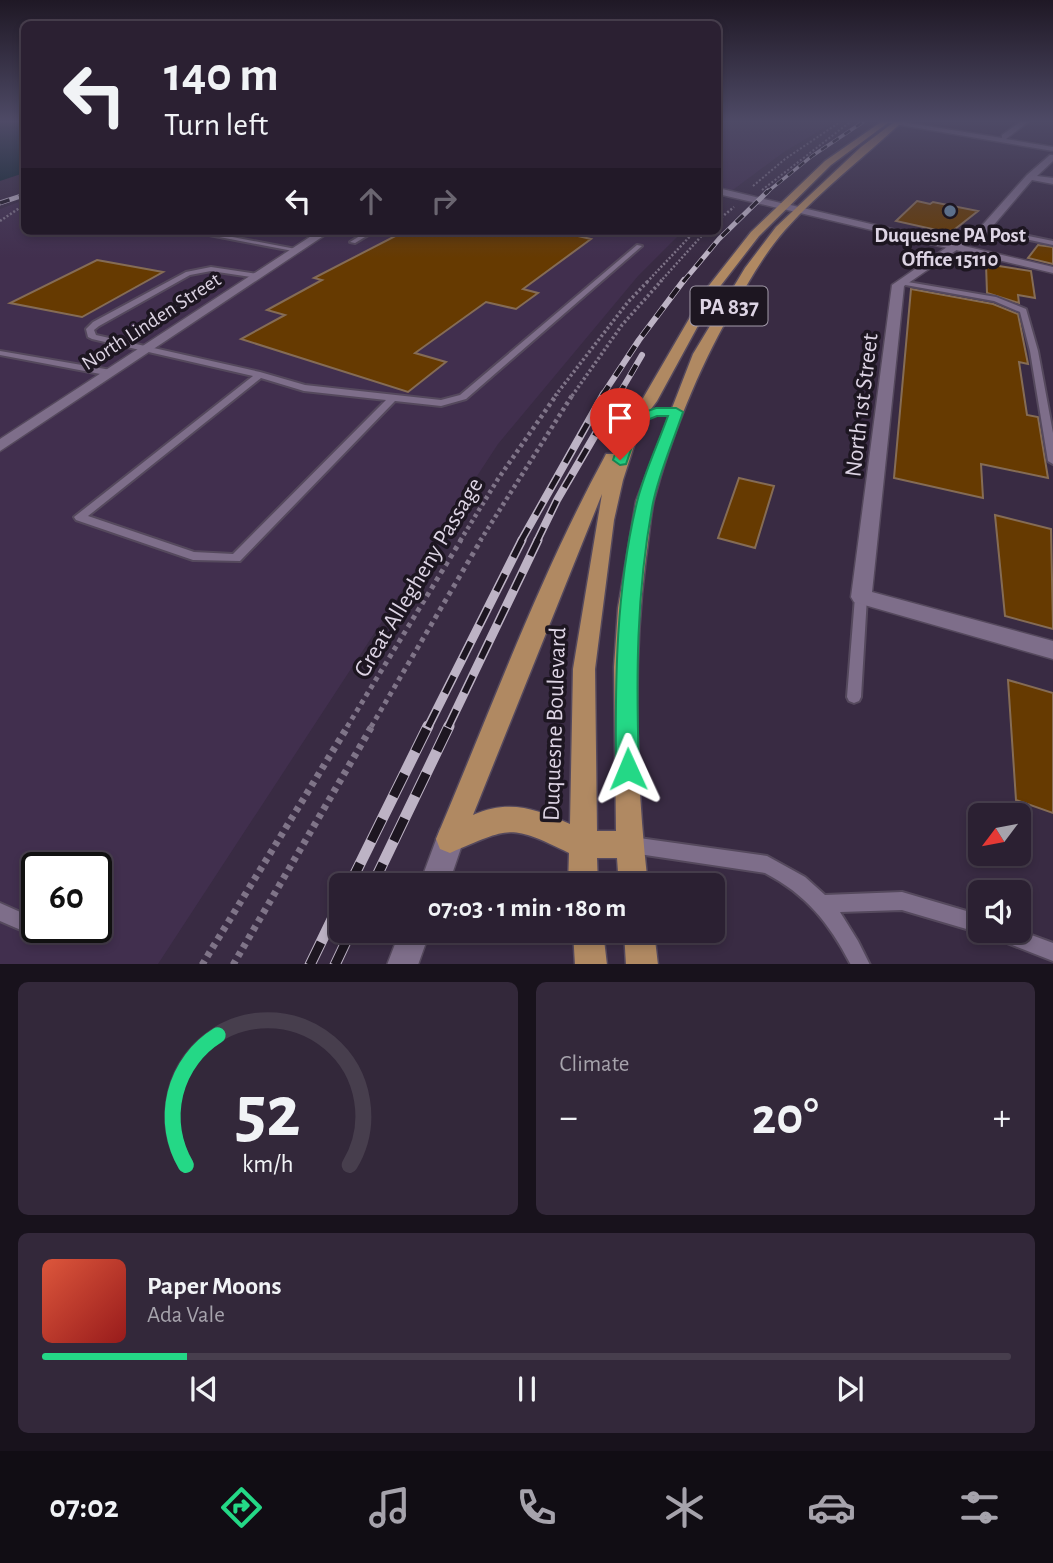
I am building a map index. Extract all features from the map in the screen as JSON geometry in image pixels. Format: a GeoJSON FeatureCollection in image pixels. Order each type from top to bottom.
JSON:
{"type":"FeatureCollection","features":[{"type":"Feature","properties":{"kind":"main road","name":"Duquesne Boulevard"},"geometry":{"type":"LineString","coordinates":[[582,873],[584,669],[605,520],[614,480],[634,421],[649,401],[713,288],[755,234],[790,208],[825,167]]}},
{"type":"Feature","properties":{"kind":"main road","name":"PA 837"},"geometry":{"type":"LineString","coordinates":[[790,208],[841,167]]}},
{"type":"Feature","properties":{"kind":"main road","name":"Duquesne Boulevard"},"geometry":{"type":"LineString","coordinates":[[632,873],[629,845],[625,667],[629,608],[645,501],[676,412],[701,354],[751,268],[780,229],[790,208]]}},
{"type":"Feature","properties":{"kind":"main road"},"geometry":{"type":"LineString","coordinates":[[450,839],[590,500],[634,421],[656,412],[676,412]]}},
{"type":"Feature","properties":{"kind":"main road"},"geometry":{"type":"LineString","coordinates":[[450,839],[492,820],[513,818],[536,822],[581,844],[629,845]]}},
{"type":"Feature","properties":{"kind":"main road"},"geometry":{"type":"LineString","coordinates":[[589,943],[591,964]]}},
{"type":"Feature","properties":{"kind":"main road"},"geometry":{"type":"LineString","coordinates":[[640,943],[642,964]]}},
{"type":"Feature","properties":{"kind":"street"},"geometry":{"type":"LineString","coordinates":[[902,283],[985,229],[1042,167]]}},
{"type":"Feature","properties":{"kind":"street"},"geometry":{"type":"LineString","coordinates":[[1030,177],[1053,181]]}},
{"type":"Feature","properties":{"kind":"street"},"geometry":{"type":"LineString","coordinates":[[721,191],[749,195],[790,208],[1053,270]]}},
{"type":"Feature","properties":{"kind":"street","name":"North Linden Street"},"geometry":{"type":"LineString","coordinates":[[0,446],[320,235]]}},
{"type":"Feature","properties":{"kind":"street","name":"North 1st Street"},"geometry":{"type":"LineString","coordinates":[[862,597],[898,285],[902,283]]}},
{"type":"Feature","properties":{"kind":"street"},"geometry":{"type":"LineString","coordinates":[[862,597],[1053,650]]}},
{"type":"Feature","properties":{"kind":"street"},"geometry":{"type":"LineString","coordinates":[[438,873],[450,839]]}},
{"type":"Feature","properties":{"kind":"street"},"geometry":{"type":"LineString","coordinates":[[402,964],[410,943]]}},
{"type":"Feature","properties":{"kind":"lane"},"geometry":{"type":"LineString","coordinates":[[985,229],[1053,243]]}},
{"type":"Feature","properties":{"kind":"lane"},"geometry":{"type":"LineString","coordinates":[[214,235],[298,250]]}},
{"type":"Feature","properties":{"kind":"lane"},"geometry":{"type":"LineString","coordinates":[[353,242],[365,235]]}},
{"type":"Feature","properties":{"kind":"lane"},"geometry":{"type":"LineString","coordinates":[[258,276],[211,269],[188,273],[90,330],[92,337],[260,375],[304,388],[441,403],[463,397],[639,246]]}},
{"type":"Feature","properties":{"kind":"lane"},"geometry":{"type":"LineString","coordinates":[[902,283],[996,299],[1023,310],[1034,351],[1053,461]]}},
{"type":"Feature","properties":{"kind":"lane"},"geometry":{"type":"LineString","coordinates":[[0,353],[111,373]]}},
{"type":"Feature","properties":{"kind":"lane"},"geometry":{"type":"LineString","coordinates":[[260,375],[80,517],[194,556],[236,558],[393,398]]}},
{"type":"Feature","properties":{"kind":"lane"},"geometry":{"type":"LineString","coordinates":[[853,697],[862,597]]}},
{"type":"Feature","properties":{"kind":"lane"},"geometry":{"type":"LineString","coordinates":[[629,845],[767,865],[803,884],[824,904],[843,930],[861,964]]}},
{"type":"Feature","properties":{"kind":"lane"},"geometry":{"type":"LineString","coordinates":[[824,904],[902,901],[968,920]]}},
{"type":"Feature","properties":{"kind":"lane"},"geometry":{"type":"LineString","coordinates":[[0,912],[21,921]]}},
{"type":"Feature","properties":{"kind":"lane"},"geometry":{"type":"LineString","coordinates":[[1030,943],[1053,952]]}},
{"type":"Feature","properties":{"kind":"path"},"geometry":{"type":"LineString","coordinates":[[749,195],[777,167]]}},
{"type":"Feature","properties":{"kind":"path"},"geometry":{"type":"LineString","coordinates":[[749,195],[787,167]]}},
{"type":"Feature","properties":{"kind":"path"},"geometry":{"type":"LineString","coordinates":[[0,221],[21,207]]}},
{"type":"Feature","properties":{"kind":"path","name":"Great Allegheny Passage"},"geometry":{"type":"LineString","coordinates":[[202,964],[498,479],[552,400],[628,302],[691,235]]}},
{"type":"Feature","properties":{"kind":"path"},"geometry":{"type":"LineString","coordinates":[[233,964],[478,544],[560,412],[622,325],[702,235]]}},
{"type":"Feature","properties":{"kind":"shaded area"},"geometry":{"type":"Polygon","coordinates":[[[721,167],[764,167],[721,199],[721,167]]]}},
{"type":"Feature","properties":{"kind":"shaded area"},"geometry":{"type":"Polygon","coordinates":[[[21,201],[21,235],[679,235],[638,276],[498,444],[158,964],[0,964],[0,209],[21,201]]]}},
{"type":"Feature","properties":{"kind":"water"},"geometry":{"type":"Polygon","coordinates":[[[0,167],[21,167],[21,174],[0,181],[0,167]]]}},
{"type":"Feature","properties":{"kind":"building"},"geometry":{"type":"Polygon","coordinates":[[[917,201],[978,211],[950,233],[896,221],[917,201]]]}},
{"type":"Feature","properties":{"kind":"building"},"geometry":{"type":"Polygon","coordinates":[[[397,235],[579,235],[591,239],[523,289],[538,293],[516,309],[486,302],[415,353],[446,362],[408,392],[241,339],[285,315],[267,310],[322,280],[314,278],[397,235]]]}},
{"type":"Feature","properties":{"kind":"building"},"geometry":{"type":"Polygon","coordinates":[[[1038,245],[1053,247],[1053,264],[1028,258],[1038,245]]]}},
{"type":"Feature","properties":{"kind":"building"},"geometry":{"type":"Polygon","coordinates":[[[97,260],[163,272],[82,317],[10,303],[97,260]]]}},
{"type":"Feature","properties":{"kind":"building"},"geometry":{"type":"Polygon","coordinates":[[[986,264],[1031,271],[1035,298],[1018,295],[1019,303],[987,293],[986,264]]]}},
{"type":"Feature","properties":{"kind":"building"},"geometry":{"type":"Polygon","coordinates":[[[911,289],[993,304],[1018,314],[1028,364],[1019,362],[1027,415],[1038,417],[1048,478],[981,464],[983,498],[894,478],[911,289]]]}},
{"type":"Feature","properties":{"kind":"building"},"geometry":{"type":"Polygon","coordinates":[[[739,478],[774,486],[755,548],[718,538],[739,478]]]}},
{"type":"Feature","properties":{"kind":"building"},"geometry":{"type":"Polygon","coordinates":[[[995,515],[1051,529],[1053,629],[1005,616],[995,515]]]}},
{"type":"Feature","properties":{"kind":"building"},"geometry":{"type":"Polygon","coordinates":[[[1008,680],[1053,693],[1053,813],[1031,803],[1016,800],[1008,680]]]}},
{"type":"Feature","properties":{"kind":"railway"},"geometry":{"type":"LineString","coordinates":[[766,193],[798,167]]}},
{"type":"Feature","properties":{"kind":"railway"},"geometry":{"type":"LineString","coordinates":[[683,282],[719,239],[768,191]]}},
{"type":"Feature","properties":{"kind":"railway"},"geometry":{"type":"LineString","coordinates":[[0,203],[21,196]]}},
{"type":"Feature","properties":{"kind":"railway"},"geometry":{"type":"LineString","coordinates":[[602,396],[639,340],[684,280]]}},
{"type":"Feature","properties":{"kind":"railway"},"geometry":{"type":"LineString","coordinates":[[618,396],[642,355]]}},
{"type":"Feature","properties":{"kind":"railway"},"geometry":{"type":"LineString","coordinates":[[521,541],[604,394]]}},
{"type":"Feature","properties":{"kind":"railway"},"geometry":{"type":"LineString","coordinates":[[537,541],[557,500],[619,394]]}},
{"type":"Feature","properties":{"kind":"railway"},"geometry":{"type":"LineString","coordinates":[[428,727],[522,540]]}},
{"type":"Feature","properties":{"kind":"railway"},"geometry":{"type":"LineString","coordinates":[[448,727],[538,540]]}},
{"type":"Feature","properties":{"kind":"railway"},"geometry":{"type":"LineString","coordinates":[[355,873],[428,726]]}},
{"type":"Feature","properties":{"kind":"railway"},"geometry":{"type":"LineString","coordinates":[[378,873],[449,726]]}},
{"type":"Feature","properties":{"kind":"railway"},"geometry":{"type":"LineString","coordinates":[[310,964],[329,926]]}},
{"type":"Feature","properties":{"kind":"railway"},"geometry":{"type":"LineString","coordinates":[[335,964],[345,943]]}},
{"type":"Feature","properties":{"kind":"place","name":"Duquesne PA Post Office 15110"},"geometry":{"type":"Point","coordinates":[950,211]}},
{"type":"Feature","properties":{"kind":"route"},"geometry":{"type":"LineString","coordinates":[[620,460],[634,421],[656,412],[676,412],[645,501],[629,608],[625,667],[628,769]]}}]}
